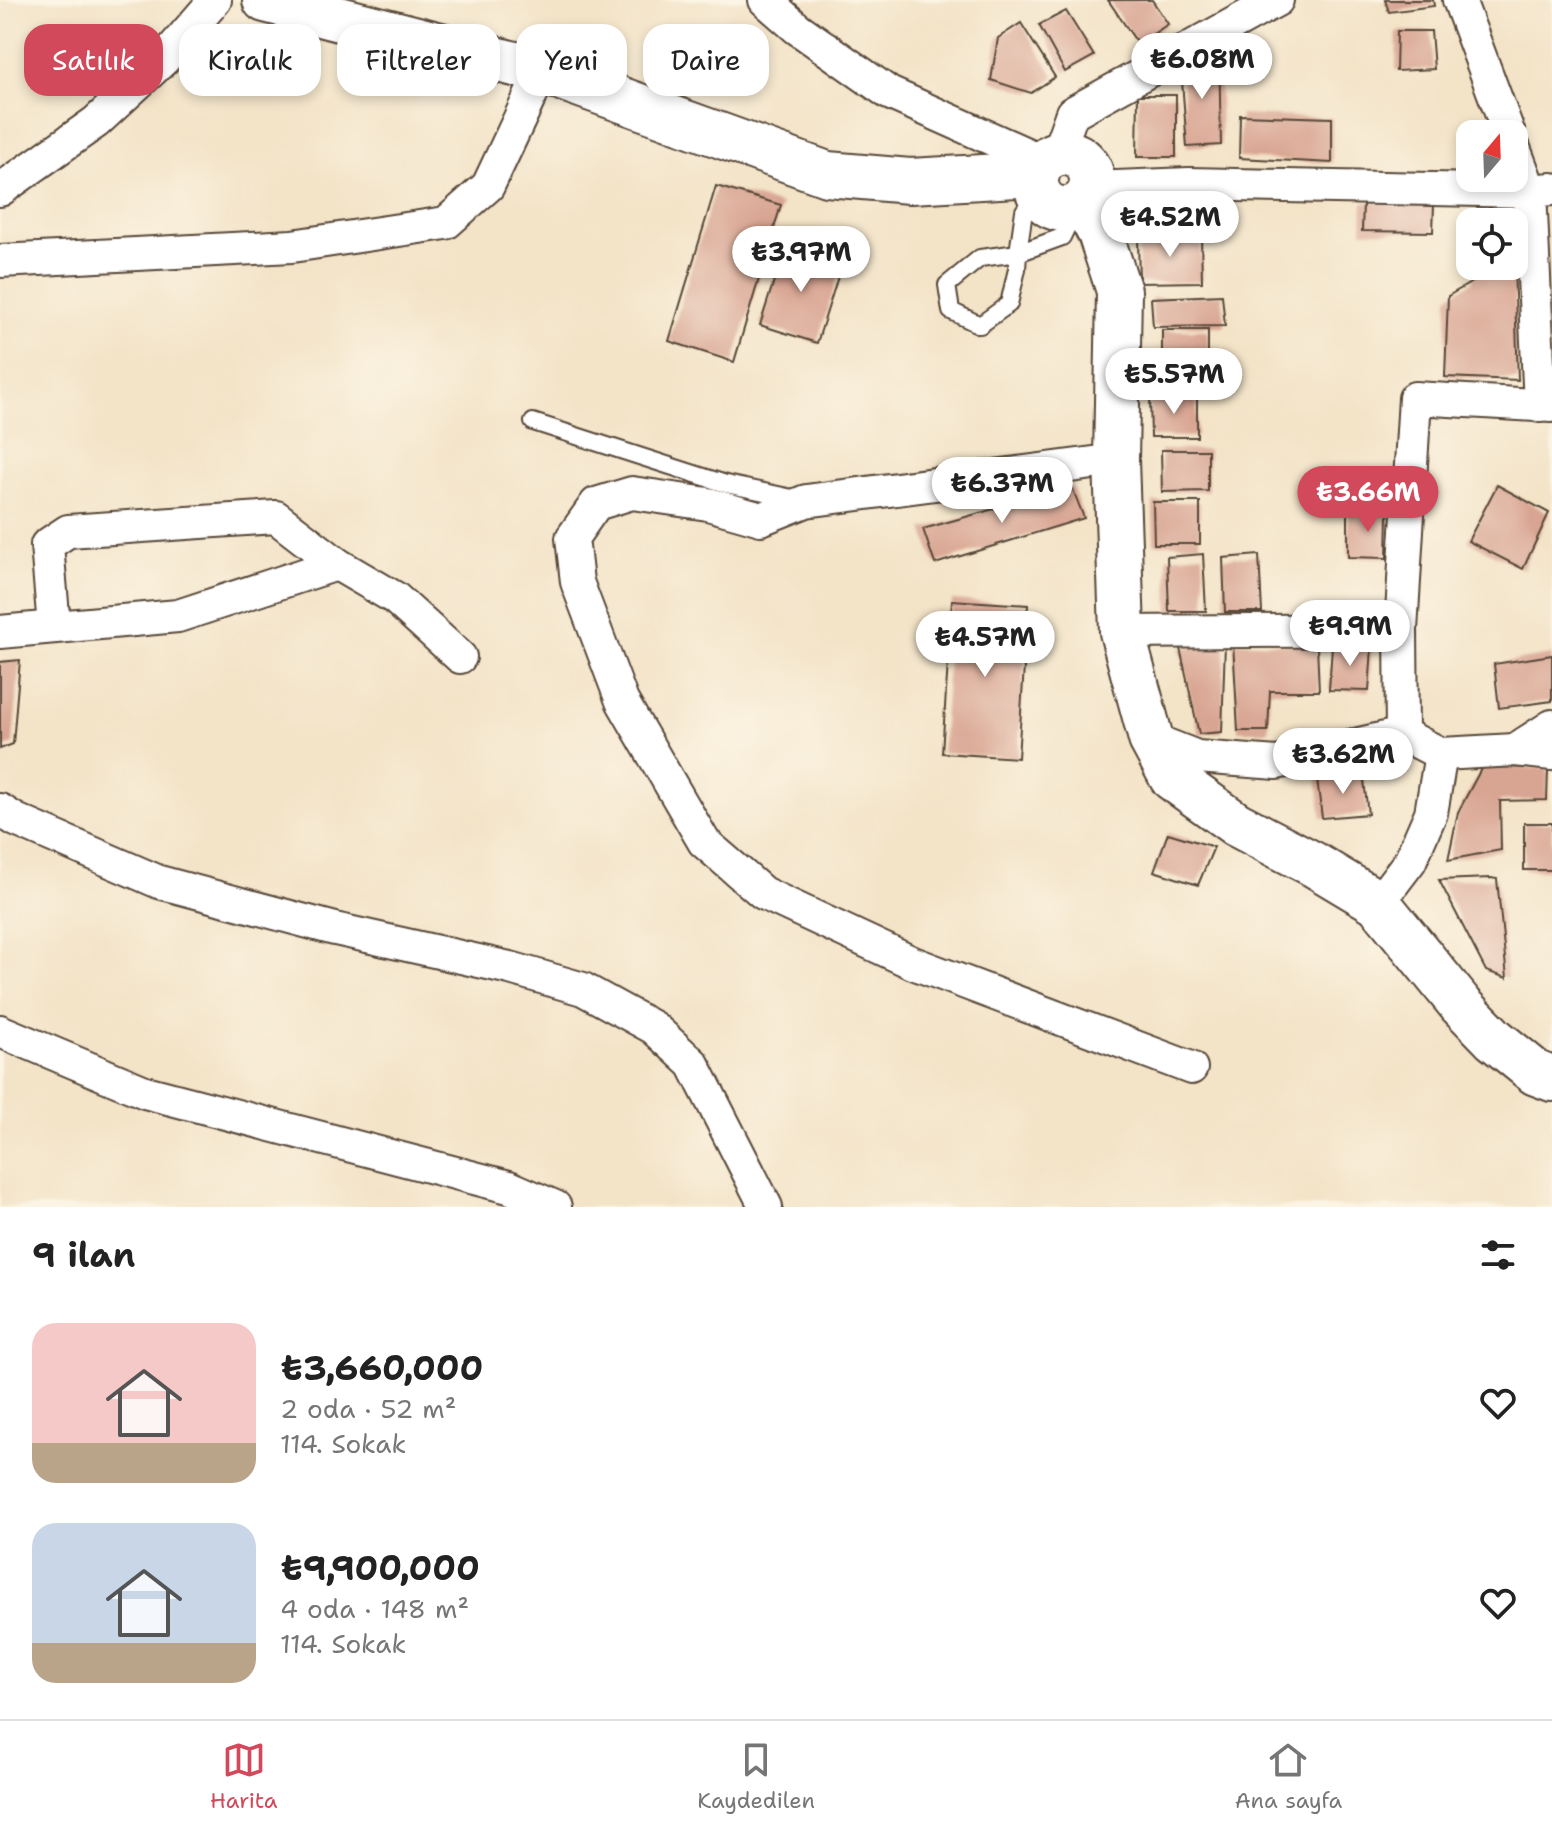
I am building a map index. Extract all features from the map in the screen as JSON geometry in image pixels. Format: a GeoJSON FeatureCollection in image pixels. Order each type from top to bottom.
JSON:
{"type":"FeatureCollection","features":[{"type":"Feature","properties":{"kind":"street"},"geometry":{"type":"LineString","coordinates":[[0,190],[96,122],[164,59],[215,0]]}},
{"type":"Feature","properties":{"kind":"street"},"geometry":{"type":"LineString","coordinates":[[266,0],[516,64]]}},
{"type":"Feature","properties":{"kind":"street"},"geometry":{"type":"LineString","coordinates":[[765,0],[797,28],[889,93],[1061,183],[1100,233],[1119,291],[1116,460],[1122,632],[1151,739],[1172,778],[1236,824],[1313,864],[1378,903],[1461,1005],[1494,1039],[1536,1073],[1552,1079]]}},
{"type":"Feature","properties":{"kind":"street"},"geometry":{"type":"LineString","coordinates":[[1061,183],[1072,113],[1277,0]]}},
{"type":"Feature","properties":{"kind":"street"},"geometry":{"type":"LineString","coordinates":[[1459,0],[1504,120]]}},
{"type":"Feature","properties":{"kind":"street"},"geometry":{"type":"LineString","coordinates":[[0,261],[292,246],[446,223],[488,186],[530,96]]}},
{"type":"Feature","properties":{"kind":"street"},"geometry":{"type":"LineString","coordinates":[[611,96],[827,174],[910,181],[1541,190]]}},
{"type":"Feature","properties":{"kind":"street"},"geometry":{"type":"LineString","coordinates":[[1402,734],[1401,630],[1415,398],[1546,406],[1541,190],[1528,170]]}},
{"type":"Feature","properties":{"kind":"street"},"geometry":{"type":"LineString","coordinates":[[1116,460],[806,501],[761,519],[708,504],[632,493],[596,504],[572,538],[577,582],[622,701],[704,842],[763,893],[913,963],[1191,1068]]}},
{"type":"Feature","properties":{"kind":"street"},"geometry":{"type":"LineString","coordinates":[[54,627],[47,545],[68,531],[276,517],[337,564],[395,598],[460,657]]}},
{"type":"Feature","properties":{"kind":"street"},"geometry":{"type":"LineString","coordinates":[[0,632],[178,616],[337,564]]}},
{"type":"Feature","properties":{"kind":"street"},"geometry":{"type":"LineString","coordinates":[[1122,632],[1401,630]]}},
{"type":"Feature","properties":{"kind":"street"},"geometry":{"type":"LineString","coordinates":[[1515,750],[1552,726]]}},
{"type":"Feature","properties":{"kind":"street"},"geometry":{"type":"LineString","coordinates":[[1151,739],[1197,757],[1277,763],[1402,734],[1441,754],[1515,750],[1552,754]]}},
{"type":"Feature","properties":{"kind":"street"},"geometry":{"type":"LineString","coordinates":[[1378,903],[1410,861],[1431,813],[1441,754]]}},
{"type":"Feature","properties":{"kind":"street"},"geometry":{"type":"LineString","coordinates":[[0,810],[16,820],[159,882],[335,929],[510,968],[583,989],[654,1028],[693,1064],[766,1207]]}},
{"type":"Feature","properties":{"kind":"street"},"geometry":{"type":"LineString","coordinates":[[0,1031],[145,1092],[509,1187],[555,1207]]}},
{"type":"Feature","properties":{"kind":"lane"},"geometry":{"type":"LineString","coordinates":[[1061,183],[1024,211],[1018,253],[1017,269],[1009,304],[980,325],[951,311],[947,285],[980,258],[1018,253],[1062,237],[1061,183]]}},
{"type":"Feature","properties":{"kind":"lane"},"geometry":{"type":"LineString","coordinates":[[533,422],[726,484],[806,501]]}},
{"type":"Feature","properties":{"kind":"building"},"geometry":{"type":"Polygon","coordinates":[[[1108,0],[1152,0],[1168,24],[1138,44],[1108,0]]]}},
{"type":"Feature","properties":{"kind":"building"},"geometry":{"type":"Polygon","coordinates":[[[1385,0],[1433,0],[1434,6],[1389,12],[1385,0]]]}},
{"type":"Feature","properties":{"kind":"building"},"geometry":{"type":"Polygon","coordinates":[[[1066,11],[1094,56],[1065,72],[1039,25],[1066,11]]]}},
{"type":"Feature","properties":{"kind":"building"},"geometry":{"type":"Polygon","coordinates":[[[1021,23],[1055,77],[1031,93],[991,80],[998,38],[1021,23]]]}},
{"type":"Feature","properties":{"kind":"building"},"geometry":{"type":"Polygon","coordinates":[[[1397,31],[1431,31],[1434,69],[1396,71],[1397,31]]]}},
{"type":"Feature","properties":{"kind":"building"},"geometry":{"type":"Polygon","coordinates":[[[1219,49],[1221,145],[1187,147],[1181,67],[1219,49]]]}},
{"type":"Feature","properties":{"kind":"building"},"geometry":{"type":"Polygon","coordinates":[[[1138,95],[1176,95],[1176,157],[1137,157],[1138,95]]]}},
{"type":"Feature","properties":{"kind":"building"},"geometry":{"type":"Polygon","coordinates":[[[1240,115],[1332,118],[1332,163],[1239,158],[1240,115]]]}},
{"type":"Feature","properties":{"kind":"building"},"geometry":{"type":"Polygon","coordinates":[[[716,186],[781,205],[734,362],[669,341],[716,186]]]}},
{"type":"Feature","properties":{"kind":"building"},"geometry":{"type":"Polygon","coordinates":[[[1363,202],[1434,204],[1433,232],[1362,231],[1363,202]]]}},
{"type":"Feature","properties":{"kind":"building"},"geometry":{"type":"Polygon","coordinates":[[[1138,235],[1201,235],[1202,282],[1139,283],[1138,235]]]}},
{"type":"Feature","properties":{"kind":"building"},"geometry":{"type":"Polygon","coordinates":[[[785,246],[842,264],[817,343],[760,325],[785,246]]]}},
{"type":"Feature","properties":{"kind":"building"},"geometry":{"type":"Polygon","coordinates":[[[1514,280],[1518,380],[1445,377],[1448,296],[1472,282],[1514,280]]]}},
{"type":"Feature","properties":{"kind":"building"},"geometry":{"type":"Polygon","coordinates":[[[1222,295],[1225,326],[1153,327],[1151,298],[1222,295]]]}},
{"type":"Feature","properties":{"kind":"building"},"geometry":{"type":"Polygon","coordinates":[[[1162,330],[1208,330],[1208,371],[1162,372],[1162,330]]]}},
{"type":"Feature","properties":{"kind":"building"},"geometry":{"type":"Polygon","coordinates":[[[1150,395],[1197,395],[1197,437],[1151,437],[1150,395]]]}},
{"type":"Feature","properties":{"kind":"building"},"geometry":{"type":"Polygon","coordinates":[[[1161,450],[1208,450],[1208,491],[1162,492],[1161,450]]]}},
{"type":"Feature","properties":{"kind":"building"},"geometry":{"type":"Polygon","coordinates":[[[1497,485],[1549,513],[1523,569],[1468,541],[1497,485]]]}},
{"type":"Feature","properties":{"kind":"building"},"geometry":{"type":"Polygon","coordinates":[[[1072,487],[1084,518],[935,564],[923,529],[1072,487]]]}},
{"type":"Feature","properties":{"kind":"building"},"geometry":{"type":"Polygon","coordinates":[[[1153,502],[1200,502],[1200,544],[1154,544],[1153,502]]]}},
{"type":"Feature","properties":{"kind":"building"},"geometry":{"type":"Polygon","coordinates":[[[1348,511],[1388,511],[1387,558],[1348,557],[1348,511]]]}},
{"type":"Feature","properties":{"kind":"building"},"geometry":{"type":"Polygon","coordinates":[[[1203,554],[1206,611],[1169,611],[1167,557],[1203,554]]]}},
{"type":"Feature","properties":{"kind":"building"},"geometry":{"type":"Polygon","coordinates":[[[1259,555],[1262,612],[1225,612],[1223,558],[1259,555]]]}},
{"type":"Feature","properties":{"kind":"building"},"geometry":{"type":"Polygon","coordinates":[[[952,600],[1028,605],[1018,758],[942,753],[952,600]]]}},
{"type":"Feature","properties":{"kind":"building"},"geometry":{"type":"Polygon","coordinates":[[[1233,642],[1317,645],[1319,691],[1270,691],[1268,731],[1238,731],[1233,642]]]}},
{"type":"Feature","properties":{"kind":"building"},"geometry":{"type":"Polygon","coordinates":[[[1225,643],[1222,732],[1199,734],[1180,648],[1225,643]]]}},
{"type":"Feature","properties":{"kind":"building"},"geometry":{"type":"Polygon","coordinates":[[[1332,646],[1372,647],[1369,691],[1329,690],[1332,646]]]}},
{"type":"Feature","properties":{"kind":"building"},"geometry":{"type":"Polygon","coordinates":[[[1552,655],[1552,701],[1499,708],[1494,664],[1552,655]]]}},
{"type":"Feature","properties":{"kind":"building"},"geometry":{"type":"Polygon","coordinates":[[[20,660],[13,744],[0,749],[0,662],[20,660]]]}},
{"type":"Feature","properties":{"kind":"building"},"geometry":{"type":"Polygon","coordinates":[[[1482,767],[1548,768],[1547,800],[1500,801],[1501,850],[1448,860],[1458,812],[1482,767]]]}},
{"type":"Feature","properties":{"kind":"building"},"geometry":{"type":"Polygon","coordinates":[[[1363,772],[1368,814],[1322,818],[1317,779],[1363,772]]]}},
{"type":"Feature","properties":{"kind":"building"},"geometry":{"type":"Polygon","coordinates":[[[1524,823],[1552,823],[1552,870],[1524,870],[1524,823]]]}},
{"type":"Feature","properties":{"kind":"building"},"geometry":{"type":"Polygon","coordinates":[[[1168,833],[1214,847],[1198,885],[1154,871],[1168,833]]]}},
{"type":"Feature","properties":{"kind":"building"},"geometry":{"type":"Polygon","coordinates":[[[1497,879],[1507,978],[1486,971],[1439,880],[1497,879]]]}}]}
